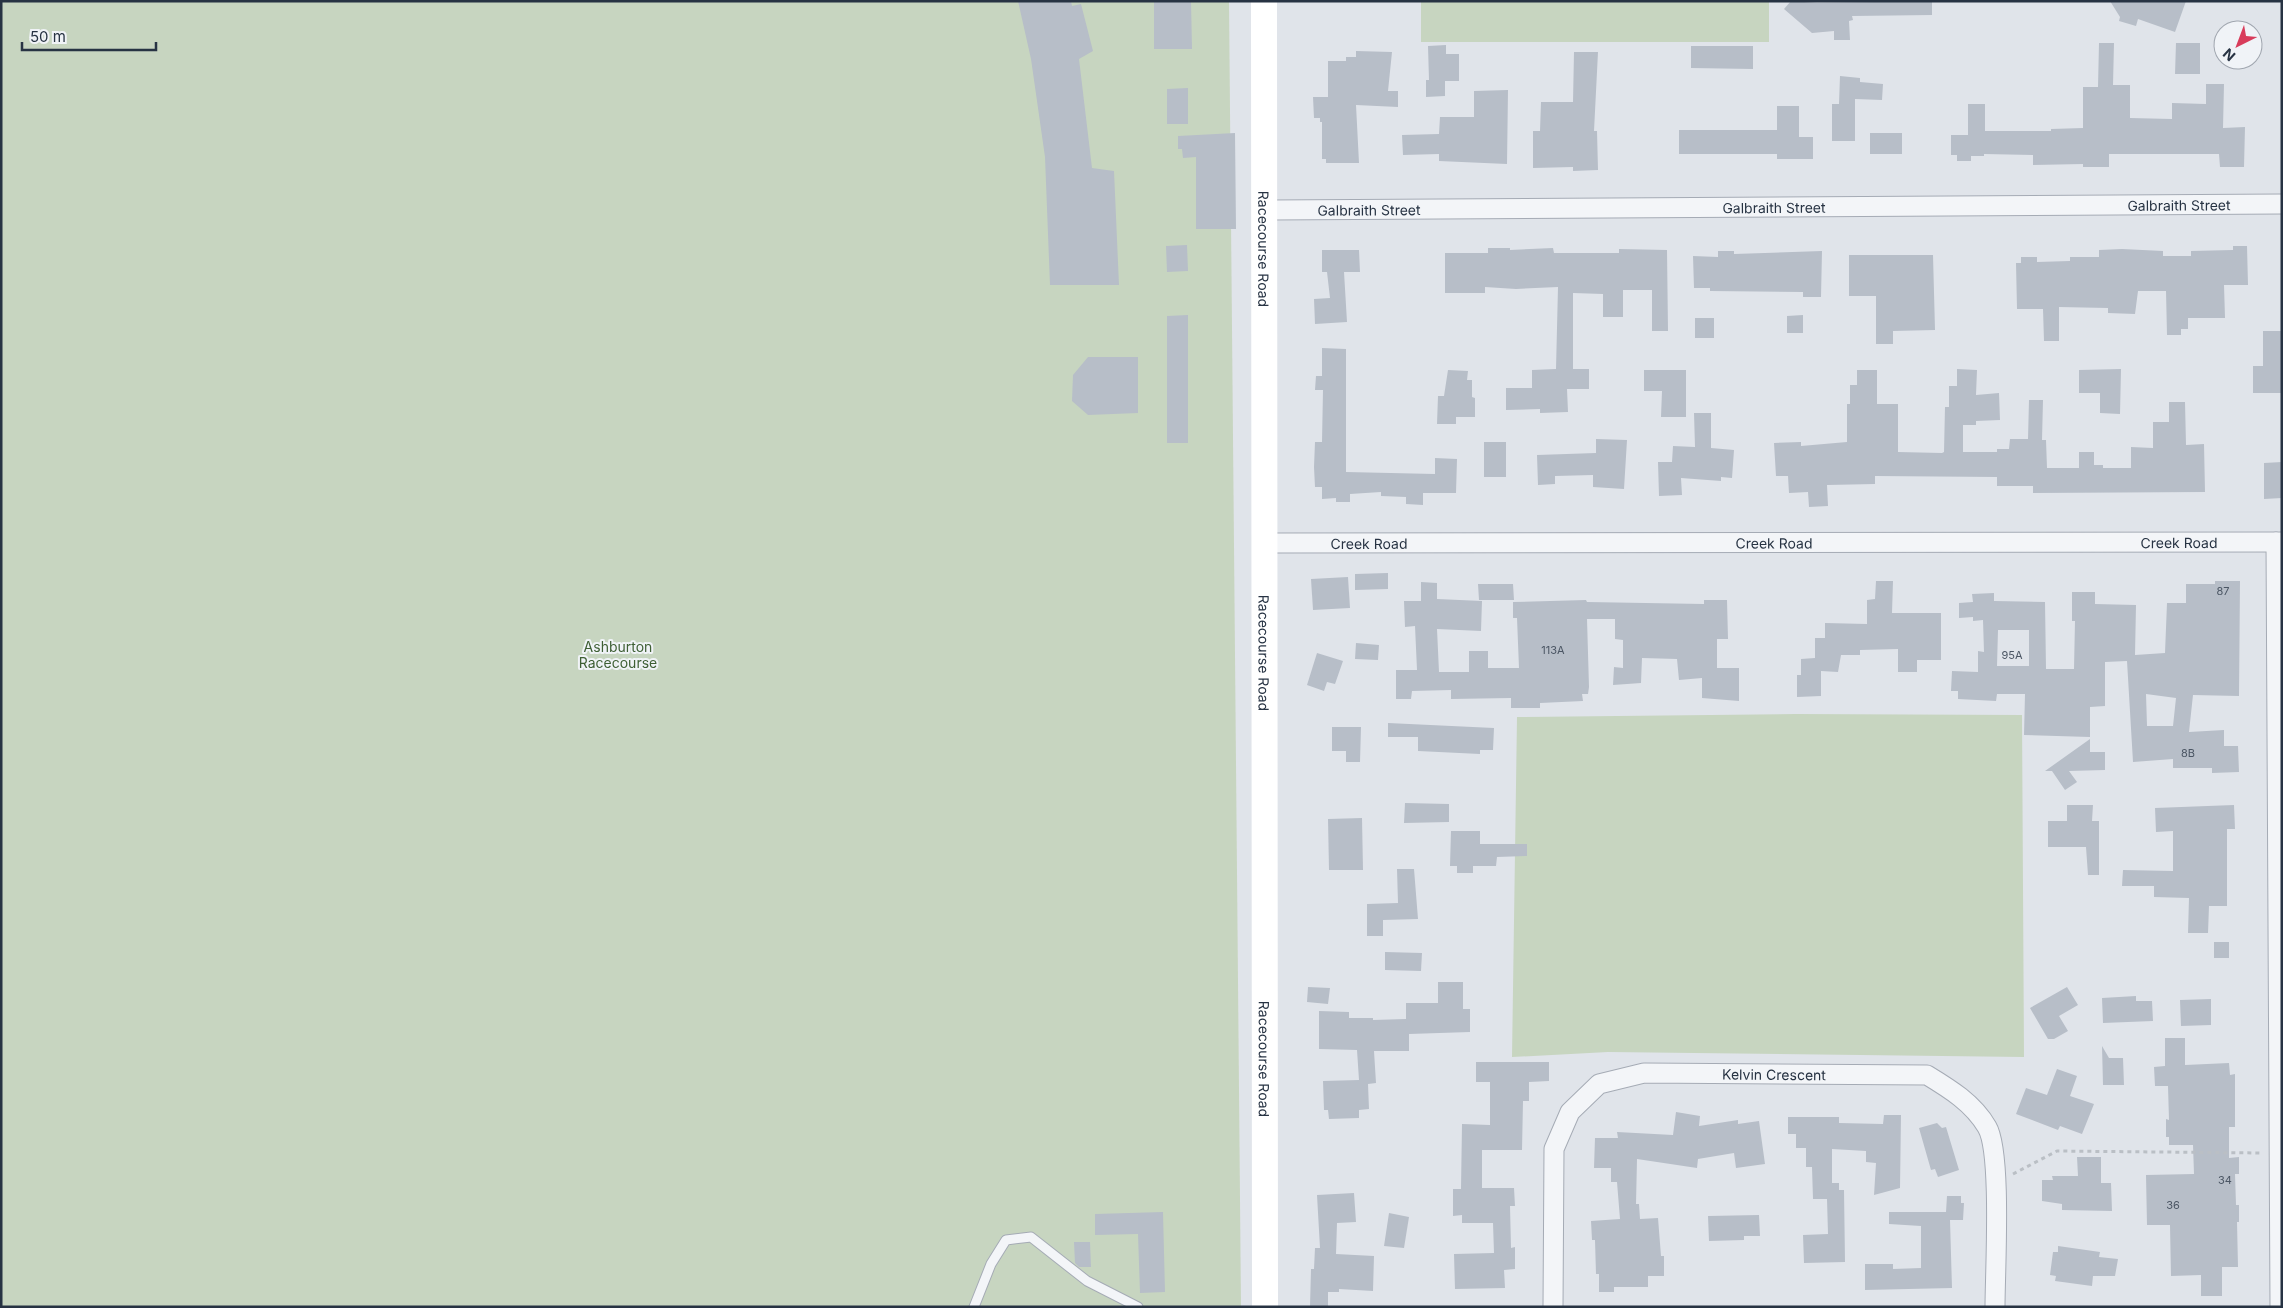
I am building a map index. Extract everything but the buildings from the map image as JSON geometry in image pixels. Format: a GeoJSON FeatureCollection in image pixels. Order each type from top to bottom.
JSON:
{"type":"FeatureCollection","features":[{"type":"Feature","properties":{"kind":"street","name":"Racecourse Road"},"geometry":{"type":"LineString","coordinates":[[1264,1],[1265,1307]]}},
{"type":"Feature","properties":{"kind":"street","name":"Galbraith Street"},"geometry":{"type":"LineString","coordinates":[[1264,210],[2282,204]]}},
{"type":"Feature","properties":{"kind":"street","name":"Creek Road"},"geometry":{"type":"LineString","coordinates":[[1265,543],[2279,542]]}},
{"type":"Feature","properties":{"kind":"street"},"geometry":{"type":"LineString","coordinates":[[2279,542],[2280,1307]]}},
{"type":"Feature","properties":{"kind":"street","name":"Kelvin Crescent"},"geometry":{"type":"LineString","coordinates":[[1552,1307],[1554,1149],[1570,1112],[1599,1084],[1644,1073],[1927,1075],[1954,1092],[1973,1108],[1988,1129],[1996,1170],[1995,1307]]}},
{"type":"Feature","properties":{"kind":"lane"},"geometry":{"type":"LineString","coordinates":[[974,1307],[991,1264],[1006,1240],[1031,1237],[1087,1281],[1138,1307]]}},
{"type":"Feature","properties":{"kind":"path"},"geometry":{"type":"LineString","coordinates":[[2009,1176],[2057,1151],[2279,1154]]}},
{"type":"Feature","properties":{"kind":"green space","name":"Ashburton Racecourse"},"geometry":{"type":"Polygon","coordinates":[[[1,1],[1229,1],[1241,1307],[1,1307],[1,1]]]}},
{"type":"Feature","properties":{"kind":"green space"},"geometry":{"type":"Polygon","coordinates":[[[1421,1],[1769,1],[1769,42],[1421,42],[1421,1]]]}},
{"type":"Feature","properties":{"kind":"green space"},"geometry":{"type":"Polygon","coordinates":[[[1796,714],[2022,715],[2024,1057],[1608,1052],[1512,1057],[1517,717],[1796,714]]]}}]}
